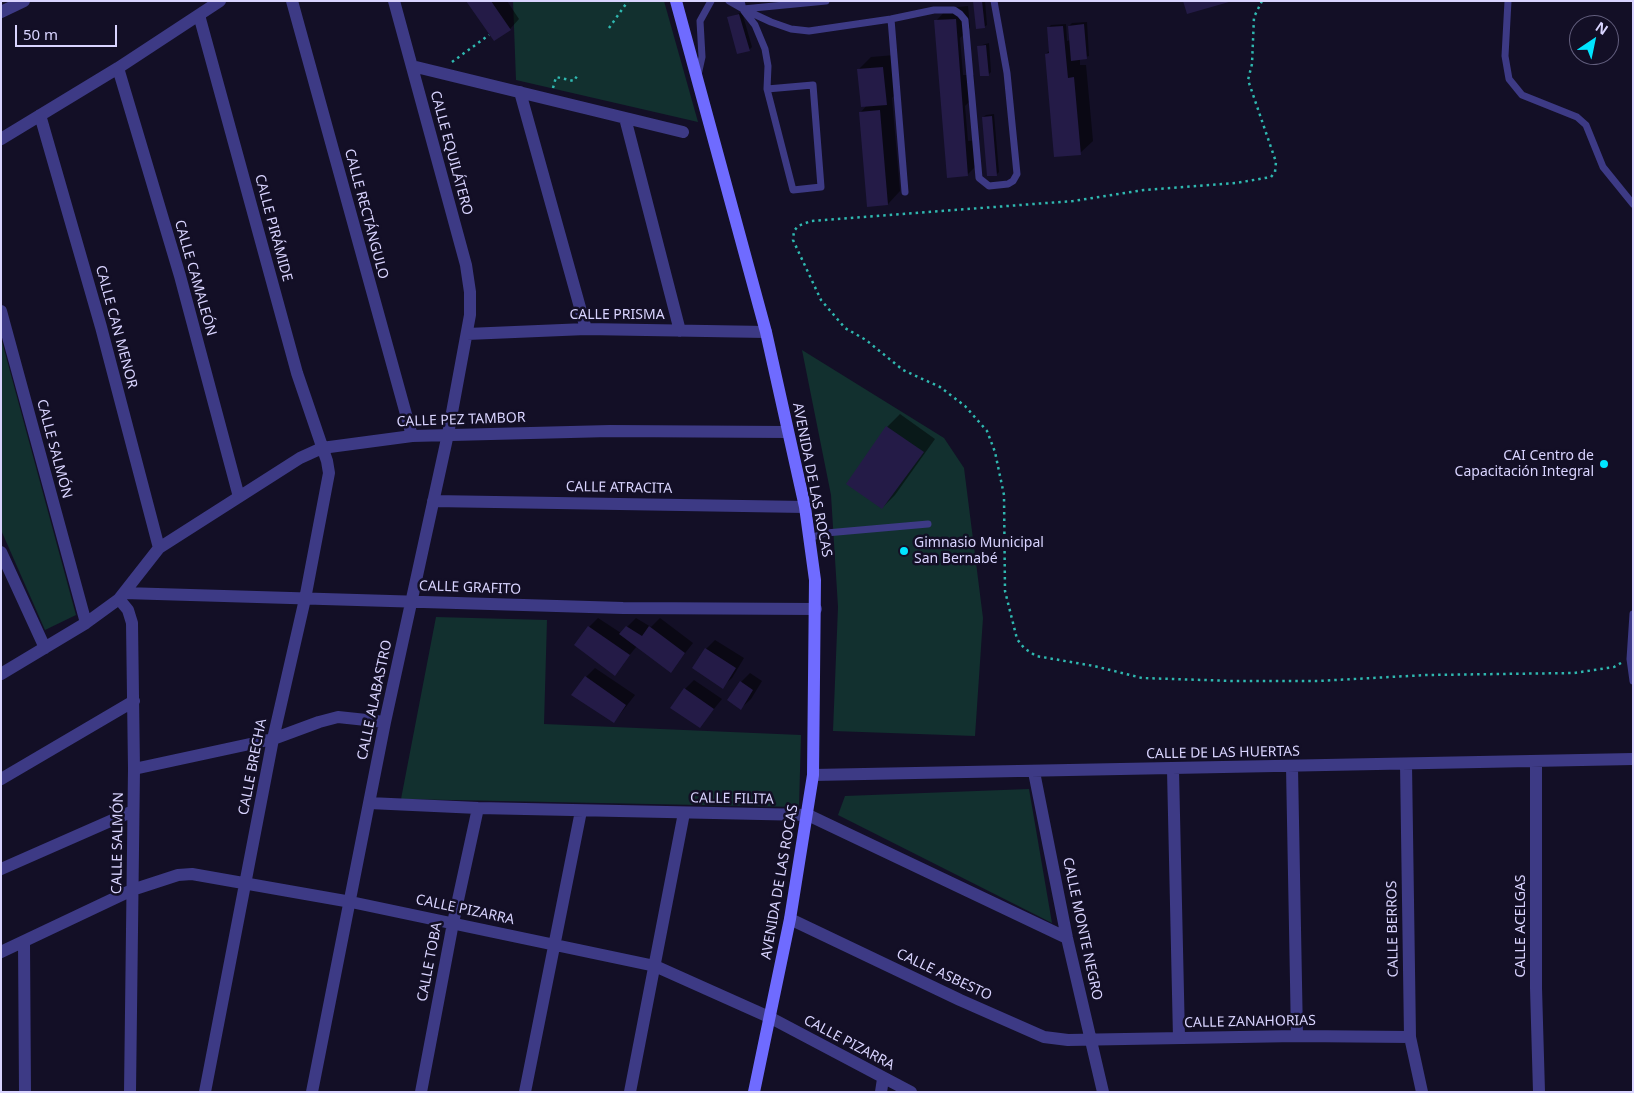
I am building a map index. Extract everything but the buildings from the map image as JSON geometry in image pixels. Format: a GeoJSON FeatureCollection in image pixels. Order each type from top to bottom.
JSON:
{"type":"FeatureCollection","features":[{"type":"Feature","properties":{"kind":"street"},"geometry":{"type":"LineString","coordinates":[[1,12],[24,1]]}},
{"type":"Feature","properties":{"kind":"street"},"geometry":{"type":"LineString","coordinates":[[1,139],[118,68],[220,1]]}},
{"type":"Feature","properties":{"kind":"street","name":"CALLE RECTÁNGULO"},"geometry":{"type":"LineString","coordinates":[[292,1],[412,436]]}},
{"type":"Feature","properties":{"kind":"street","name":"CALLE EQUILÁTERO"},"geometry":{"type":"LineString","coordinates":[[394,1],[466,265],[470,315]]}},
{"type":"Feature","properties":{"kind":"street","name":"AVENIDA DE LAS ROCAS"},"geometry":{"type":"LineString","coordinates":[[679,2],[697,78],[766,332],[804,507],[815,580],[813,775],[790,919],[754,1092]]}},
{"type":"Feature","properties":{"kind":"street","name":"CALLE PIRÁMIDE"},"geometry":{"type":"LineString","coordinates":[[199,15],[297,373],[322,448]]}},
{"type":"Feature","properties":{"kind":"street"},"geometry":{"type":"LineString","coordinates":[[412,66],[683,132]]}},
{"type":"Feature","properties":{"kind":"street","name":"CALLE CAMALEÓN"},"geometry":{"type":"LineString","coordinates":[[118,68],[180,276],[239,497]]}},
{"type":"Feature","properties":{"kind":"street"},"geometry":{"type":"LineString","coordinates":[[520,92],[586,330]]}},
{"type":"Feature","properties":{"kind":"street","name":"CALLE CAN MENOR"},"geometry":{"type":"LineString","coordinates":[[40,115],[101,327],[159,548]]}},
{"type":"Feature","properties":{"kind":"street"},"geometry":{"type":"LineString","coordinates":[[625,118],[680,330]]}},
{"type":"Feature","properties":{"kind":"street","name":"CALLE SALMÓN"},"geometry":{"type":"LineString","coordinates":[[1,311],[86,623]]}},
{"type":"Feature","properties":{"kind":"street","name":"CALLE ALABASTRO"},"geometry":{"type":"LineString","coordinates":[[312,1092],[385,722],[448,434],[470,315]]}},
{"type":"Feature","properties":{"kind":"street","name":"CALLE PRISMA"},"geometry":{"type":"LineString","coordinates":[[467,334],[586,330],[766,332]]}},
{"type":"Feature","properties":{"kind":"street","name":"CALLE PEZ TAMBOR"},"geometry":{"type":"LineString","coordinates":[[1,674],[86,623],[122,596],[159,548],[300,458],[322,448],[412,436],[448,434],[610,431],[788,432]]}},
{"type":"Feature","properties":{"kind":"street","name":"CALLE BRECHA"},"geometry":{"type":"LineString","coordinates":[[205,1092],[247,882],[273,739],[305,599],[329,473],[328,460],[322,448]]}},
{"type":"Feature","properties":{"kind":"street","name":"CALLE ATRACITA"},"geometry":{"type":"LineString","coordinates":[[434,501],[804,507]]}},
{"type":"Feature","properties":{"kind":"street"},"geometry":{"type":"LineString","coordinates":[[1,552],[45,648]]}},
{"type":"Feature","properties":{"kind":"street","name":"CALLE SALMÓN"},"geometry":{"type":"LineString","coordinates":[[122,596],[132,623],[134,701],[130,1092]]}},
{"type":"Feature","properties":{"kind":"street","name":"CALLE GRAFITO"},"geometry":{"type":"LineString","coordinates":[[122,596],[410,601],[623,608],[816,609]]}},
{"type":"Feature","properties":{"kind":"street"},"geometry":{"type":"LineString","coordinates":[[1,779],[134,701]]}},
{"type":"Feature","properties":{"kind":"street"},"geometry":{"type":"LineString","coordinates":[[134,769],[273,739],[338,717],[385,722]]}},
{"type":"Feature","properties":{"kind":"street","name":"CALLE DE LAS HUERTAS"},"geometry":{"type":"LineString","coordinates":[[813,775],[1172,770],[1633,758]]}},
{"type":"Feature","properties":{"kind":"street","name":"CALLE ACELGAS"},"geometry":{"type":"LineString","coordinates":[[1536,761],[1536,988],[1539,1092]]}},
{"type":"Feature","properties":{"kind":"street","name":"CALLE BERROS"},"geometry":{"type":"LineString","coordinates":[[1406,764],[1410,1037],[1422,1092]]}},
{"type":"Feature","properties":{"kind":"street"},"geometry":{"type":"LineString","coordinates":[[1292,767],[1298,1036]]}},
{"type":"Feature","properties":{"kind":"street"},"geometry":{"type":"LineString","coordinates":[[1172,770],[1179,1038]]}},
{"type":"Feature","properties":{"kind":"street","name":"CALLE MONTE NEGRO"},"geometry":{"type":"LineString","coordinates":[[1034,772],[1067,938],[1103,1092]]}},
{"type":"Feature","properties":{"kind":"street","name":"CALLE FILITA"},"geometry":{"type":"LineString","coordinates":[[369,803],[581,811],[808,815],[1067,938]]}},
{"type":"Feature","properties":{"kind":"street","name":"CALLE TOBA"},"geometry":{"type":"LineString","coordinates":[[421,1092],[453,923],[478,808]]}},
{"type":"Feature","properties":{"kind":"street"},"geometry":{"type":"LineString","coordinates":[[1,870],[133,811]]}},
{"type":"Feature","properties":{"kind":"street"},"geometry":{"type":"LineString","coordinates":[[525,1092],[581,811]]}},
{"type":"Feature","properties":{"kind":"street"},"geometry":{"type":"LineString","coordinates":[[630,1092],[684,813]]}},
{"type":"Feature","properties":{"kind":"street","name":"CALLE PIZARRA"},"geometry":{"type":"LineString","coordinates":[[1,952],[132,890],[178,875],[192,874],[247,882],[655,966],[769,1017],[910,1092]]}},
{"type":"Feature","properties":{"kind":"street","name":"CALLE ASBESTO"},"geometry":{"type":"LineString","coordinates":[[790,919],[1044,1037],[1090,1040]]}},
{"type":"Feature","properties":{"kind":"street"},"geometry":{"type":"LineString","coordinates":[[24,942],[25,1092]]}},
{"type":"Feature","properties":{"kind":"street","name":"CALLE ZANAHORIAS"},"geometry":{"type":"LineString","coordinates":[[1090,1040],[1298,1036],[1410,1037]]}},
{"type":"Feature","properties":{"kind":"street"},"geometry":{"type":"LineString","coordinates":[[881,1092],[883,1079]]}},
{"type":"Feature","properties":{"kind":"lane"},"geometry":{"type":"LineString","coordinates":[[697,78],[702,57],[700,21],[711,1]]}},
{"type":"Feature","properties":{"kind":"lane"},"geometry":{"type":"LineString","coordinates":[[728,1],[742,5],[777,24],[809,31],[891,19],[934,10],[954,10],[965,20],[979,178],[989,186],[1008,184],[1013,181],[1017,174],[1007,73],[994,1]]}},
{"type":"Feature","properties":{"kind":"lane"},"geometry":{"type":"LineString","coordinates":[[742,5],[826,1]]}},
{"type":"Feature","properties":{"kind":"lane"},"geometry":{"type":"LineString","coordinates":[[1508,1],[1505,56],[1509,79],[1522,95],[1577,117],[1586,125],[1602,167],[1633,204]]}},
{"type":"Feature","properties":{"kind":"lane"},"geometry":{"type":"LineString","coordinates":[[742,5],[755,25],[765,49],[768,66],[767,89],[793,190],[821,187],[813,85],[767,89]]}},
{"type":"Feature","properties":{"kind":"lane"},"geometry":{"type":"LineString","coordinates":[[891,19],[905,192]]}},
{"type":"Feature","properties":{"kind":"lane"},"geometry":{"type":"LineString","coordinates":[[809,538],[826,533],[928,524]]}},
{"type":"Feature","properties":{"kind":"lane"},"geometry":{"type":"LineString","coordinates":[[1633,614],[1630,659],[1633,680]]}},
{"type":"Feature","properties":{"kind":"path"},"geometry":{"type":"LineString","coordinates":[[609,28],[628,1]]}},
{"type":"Feature","properties":{"kind":"path"},"geometry":{"type":"LineString","coordinates":[[1262,1],[1254,17],[1252,64],[1248,80],[1276,162],[1275,172],[1271,176],[1236,183],[1144,190],[1072,201],[811,222],[798,226],[794,231],[793,240],[821,300],[845,328],[866,340],[903,370],[940,387],[965,406],[987,431],[995,452],[1004,495],[1005,591],[1018,639],[1024,648],[1036,656],[1094,666],[1142,678],[1234,681],[1318,681],[1426,675],[1574,673],[1614,667],[1630,659]]}},
{"type":"Feature","properties":{"kind":"path"},"geometry":{"type":"LineString","coordinates":[[439,72],[490,35]]}},
{"type":"Feature","properties":{"kind":"path"},"geometry":{"type":"LineString","coordinates":[[550,100],[556,77],[574,81],[577,76]]}},
{"type":"Feature","properties":{"kind":"green space"},"geometry":{"type":"Polygon","coordinates":[[[513,1],[664,1],[698,122],[516,80],[513,1]]]}},
{"type":"Feature","properties":{"kind":"green space"},"geometry":{"type":"Polygon","coordinates":[[[1,338],[76,615],[45,630],[1,530],[1,338]]]}},
{"type":"Feature","properties":{"kind":"green space","name":"Gimnasio Municipal San Bernabé"},"geometry":{"type":"Polygon","coordinates":[[[802,350],[944,438],[964,468],[983,618],[975,736],[833,731],[838,607],[831,495],[802,350]]]}},
{"type":"Feature","properties":{"kind":"green space"},"geometry":{"type":"Polygon","coordinates":[[[436,617],[547,620],[544,724],[801,735],[799,807],[401,799],[436,617]]]}},
{"type":"Feature","properties":{"kind":"green space"},"geometry":{"type":"Polygon","coordinates":[[[1029,789],[1052,923],[838,815],[845,796],[1029,789]]]}},
{"type":"Feature","properties":{"kind":"place","name":"CAI Centro de Capacitación Integral"},"geometry":{"type":"Point","coordinates":[1604,464]}},
{"type":"Feature","properties":{"kind":"place","name":"Gimnasio Municipal San Bernabé"},"geometry":{"type":"Point","coordinates":[904,551]}}]}
